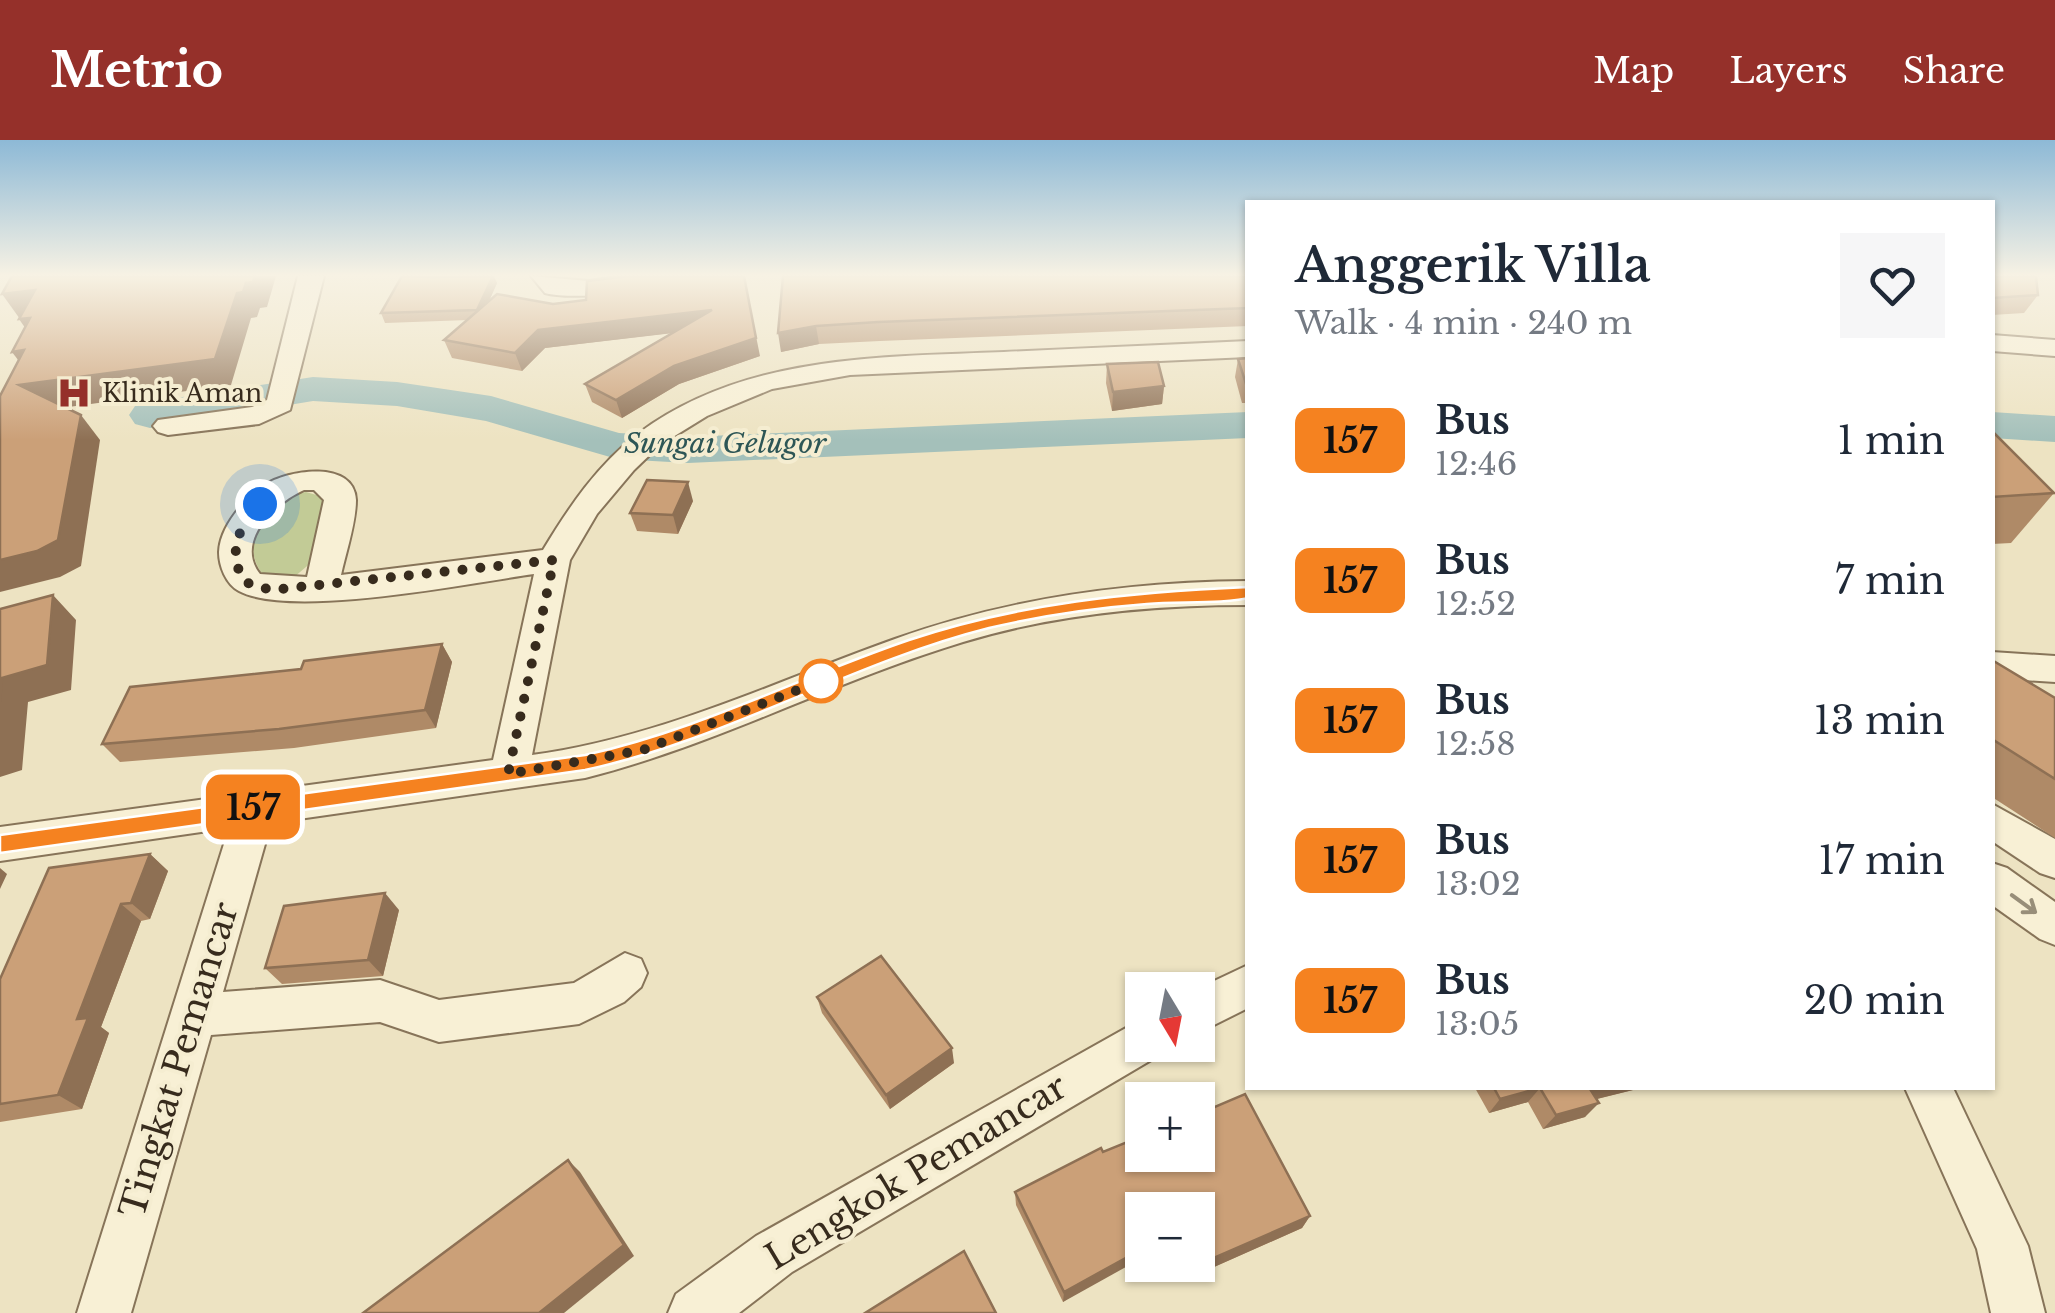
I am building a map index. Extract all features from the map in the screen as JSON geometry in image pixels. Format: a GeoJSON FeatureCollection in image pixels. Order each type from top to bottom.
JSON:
{"type":"FeatureCollection","features":[{"type":"Feature","properties":{"kind":"street"},"geometry":{"type":"LineString","coordinates":[[168,426],[260,415],[280,404],[300,331]]}},
{"type":"Feature","properties":{"kind":"street"},"geometry":{"type":"LineString","coordinates":[[1995,343],[2055,348]]}},
{"type":"Feature","properties":{"kind":"street"},"geometry":{"type":"LineString","coordinates":[[508,774],[554,560],[584,510],[624,463],[650,439],[697,410],[732,394],[800,374],[869,366],[1245,349]]}},
{"type":"Feature","properties":{"kind":"street"},"geometry":{"type":"LineString","coordinates":[[322,588],[554,560]]}},
{"type":"Feature","properties":{"kind":"street"},"geometry":{"type":"LineString","coordinates":[[0,844],[508,774],[643,750],[913,646],[986,623],[1056,608],[1245,593]]}},
{"type":"Feature","properties":{"kind":"street"},"geometry":{"type":"LineString","coordinates":[[1995,665],[2055,669]]}},
{"type":"Feature","properties":{"kind":"street","name":"Tingkat Pemancar"},"geometry":{"type":"LineString","coordinates":[[104,1313],[256,807]]}},
{"type":"Feature","properties":{"kind":"street"},"geometry":{"type":"LineString","coordinates":[[1995,822],[2055,862]]}},
{"type":"Feature","properties":{"kind":"street"},"geometry":{"type":"LineString","coordinates":[[1995,883],[2055,926]]}},
{"type":"Feature","properties":{"kind":"street"},"geometry":{"type":"LineString","coordinates":[[192,1014],[380,1000],[439,1021],[578,1004],[608,988],[625,973]]}},
{"type":"Feature","properties":{"kind":"street"},"geometry":{"type":"LineString","coordinates":[[1215,1003],[1245,987]]}},
{"type":"Feature","properties":{"kind":"street","name":"Lengkok Pemancar"},"geometry":{"type":"LineString","coordinates":[[695,1313],[774,1254],[1125,1050]]}},
{"type":"Feature","properties":{"kind":"street"},"geometry":{"type":"LineString","coordinates":[[1930,1090],[2002,1246],[2018,1313]]}},
{"type":"Feature","properties":{"kind":"green space"},"geometry":{"type":"Polygon","coordinates":[[[306,492],[320,496],[325,504],[313,561],[293,578],[264,576],[253,549],[260,523],[279,502],[306,492]]]}},
{"type":"Feature","properties":{"kind":"building"},"geometry":{"type":"Polygon","coordinates":[[[23,331],[224,331],[215,359],[19,385],[81,415],[58,540],[37,551],[0,560],[0,396],[24,350],[12,352],[23,331]]]}},
{"type":"Feature","properties":{"kind":"building"},"geometry":{"type":"Polygon","coordinates":[[[455,331],[537,331],[515,353],[444,340],[455,331]]]}},
{"type":"Feature","properties":{"kind":"building"},"geometry":{"type":"Polygon","coordinates":[[[676,331],[755,331],[756,338],[674,366],[616,400],[585,384],[676,331]]]}},
{"type":"Feature","properties":{"kind":"building"},"geometry":{"type":"Polygon","coordinates":[[[1245,358],[1245,381],[1238,359],[1245,358]]]}},
{"type":"Feature","properties":{"kind":"building"},"geometry":{"type":"Polygon","coordinates":[[[1158,362],[1164,386],[1113,392],[1107,364],[1158,362]]]}},
{"type":"Feature","properties":{"kind":"building"},"geometry":{"type":"Polygon","coordinates":[[[1995,434],[2054,493],[1995,497],[1995,434]]]}},
{"type":"Feature","properties":{"kind":"building"},"geometry":{"type":"Polygon","coordinates":[[[647,480],[688,482],[673,515],[630,513],[647,480]]]}},
{"type":"Feature","properties":{"kind":"building"},"geometry":{"type":"Polygon","coordinates":[[[53,595],[47,665],[2,678],[0,702],[0,609],[53,595]]]}},
{"type":"Feature","properties":{"kind":"building"},"geometry":{"type":"Polygon","coordinates":[[[442,644],[425,710],[279,729],[102,744],[130,687],[301,669],[304,661],[442,644]]]}},
{"type":"Feature","properties":{"kind":"building"},"geometry":{"type":"Polygon","coordinates":[[[1995,662],[2055,698],[2055,779],[1995,741],[1995,662]]]}},
{"type":"Feature","properties":{"kind":"building"},"geometry":{"type":"Polygon","coordinates":[[[150,854],[131,903],[121,904],[77,1019],[88,1018],[58,1095],[0,1104],[0,979],[49,868],[150,854]]]}},
{"type":"Feature","properties":{"kind":"building"},"geometry":{"type":"Polygon","coordinates":[[[385,893],[368,960],[265,968],[284,906],[385,893]]]}},
{"type":"Feature","properties":{"kind":"building"},"geometry":{"type":"Polygon","coordinates":[[[881,956],[952,1048],[886,1095],[817,997],[881,956]]]}},
{"type":"Feature","properties":{"kind":"building"},"geometry":{"type":"Polygon","coordinates":[[[1495,1090],[1533,1090],[1500,1099],[1495,1090]]]}},
{"type":"Feature","properties":{"kind":"building"},"geometry":{"type":"Polygon","coordinates":[[[1541,1090],[1591,1090],[1599,1103],[1556,1115],[1541,1090]]]}},
{"type":"Feature","properties":{"kind":"building"},"geometry":{"type":"Polygon","coordinates":[[[1245,1094],[1310,1216],[1215,1257],[1215,1192],[1125,1192],[1125,1258],[1064,1292],[1015,1192],[1101,1148],[1103,1152],[1125,1143],[1125,1172],[1215,1172],[1215,1107],[1245,1094]]]}},
{"type":"Feature","properties":{"kind":"building"},"geometry":{"type":"Polygon","coordinates":[[[568,1160],[624,1245],[539,1313],[363,1313],[568,1160]]]}},
{"type":"Feature","properties":{"kind":"building"},"geometry":{"type":"Polygon","coordinates":[[[964,1251],[996,1313],[865,1313],[964,1251]]]}},
{"type":"Feature","properties":{"kind":"waterway","name":"Sungai Gelugor"},"geometry":{"type":"LineString","coordinates":[[150,415],[313,389],[397,394],[491,409],[617,446],[688,450],[1245,425]]}},
{"type":"Feature","properties":{"kind":"waterway","name":"Sungai Gelugor"},"geometry":{"type":"LineString","coordinates":[[1995,425],[2055,429]]}},
{"type":"Feature","properties":{"kind":"bus line","name":"157"},"geometry":{"type":"LineString","coordinates":[[0,844],[585,762],[643,750],[704,729],[840,673],[986,623],[1056,608],[1245,593]]}},
{"type":"Feature","properties":{"kind":"place","name":"Klinik Aman"},"geometry":{"type":"Point","coordinates":[74,393]}},
{"type":"Feature","properties":{"kind":"route"},"geometry":{"type":"LineString","coordinates":[[260,504],[240,530],[236,559],[242,578],[271,590],[322,588],[554,560],[508,774],[643,750],[821,681]]}}]}
